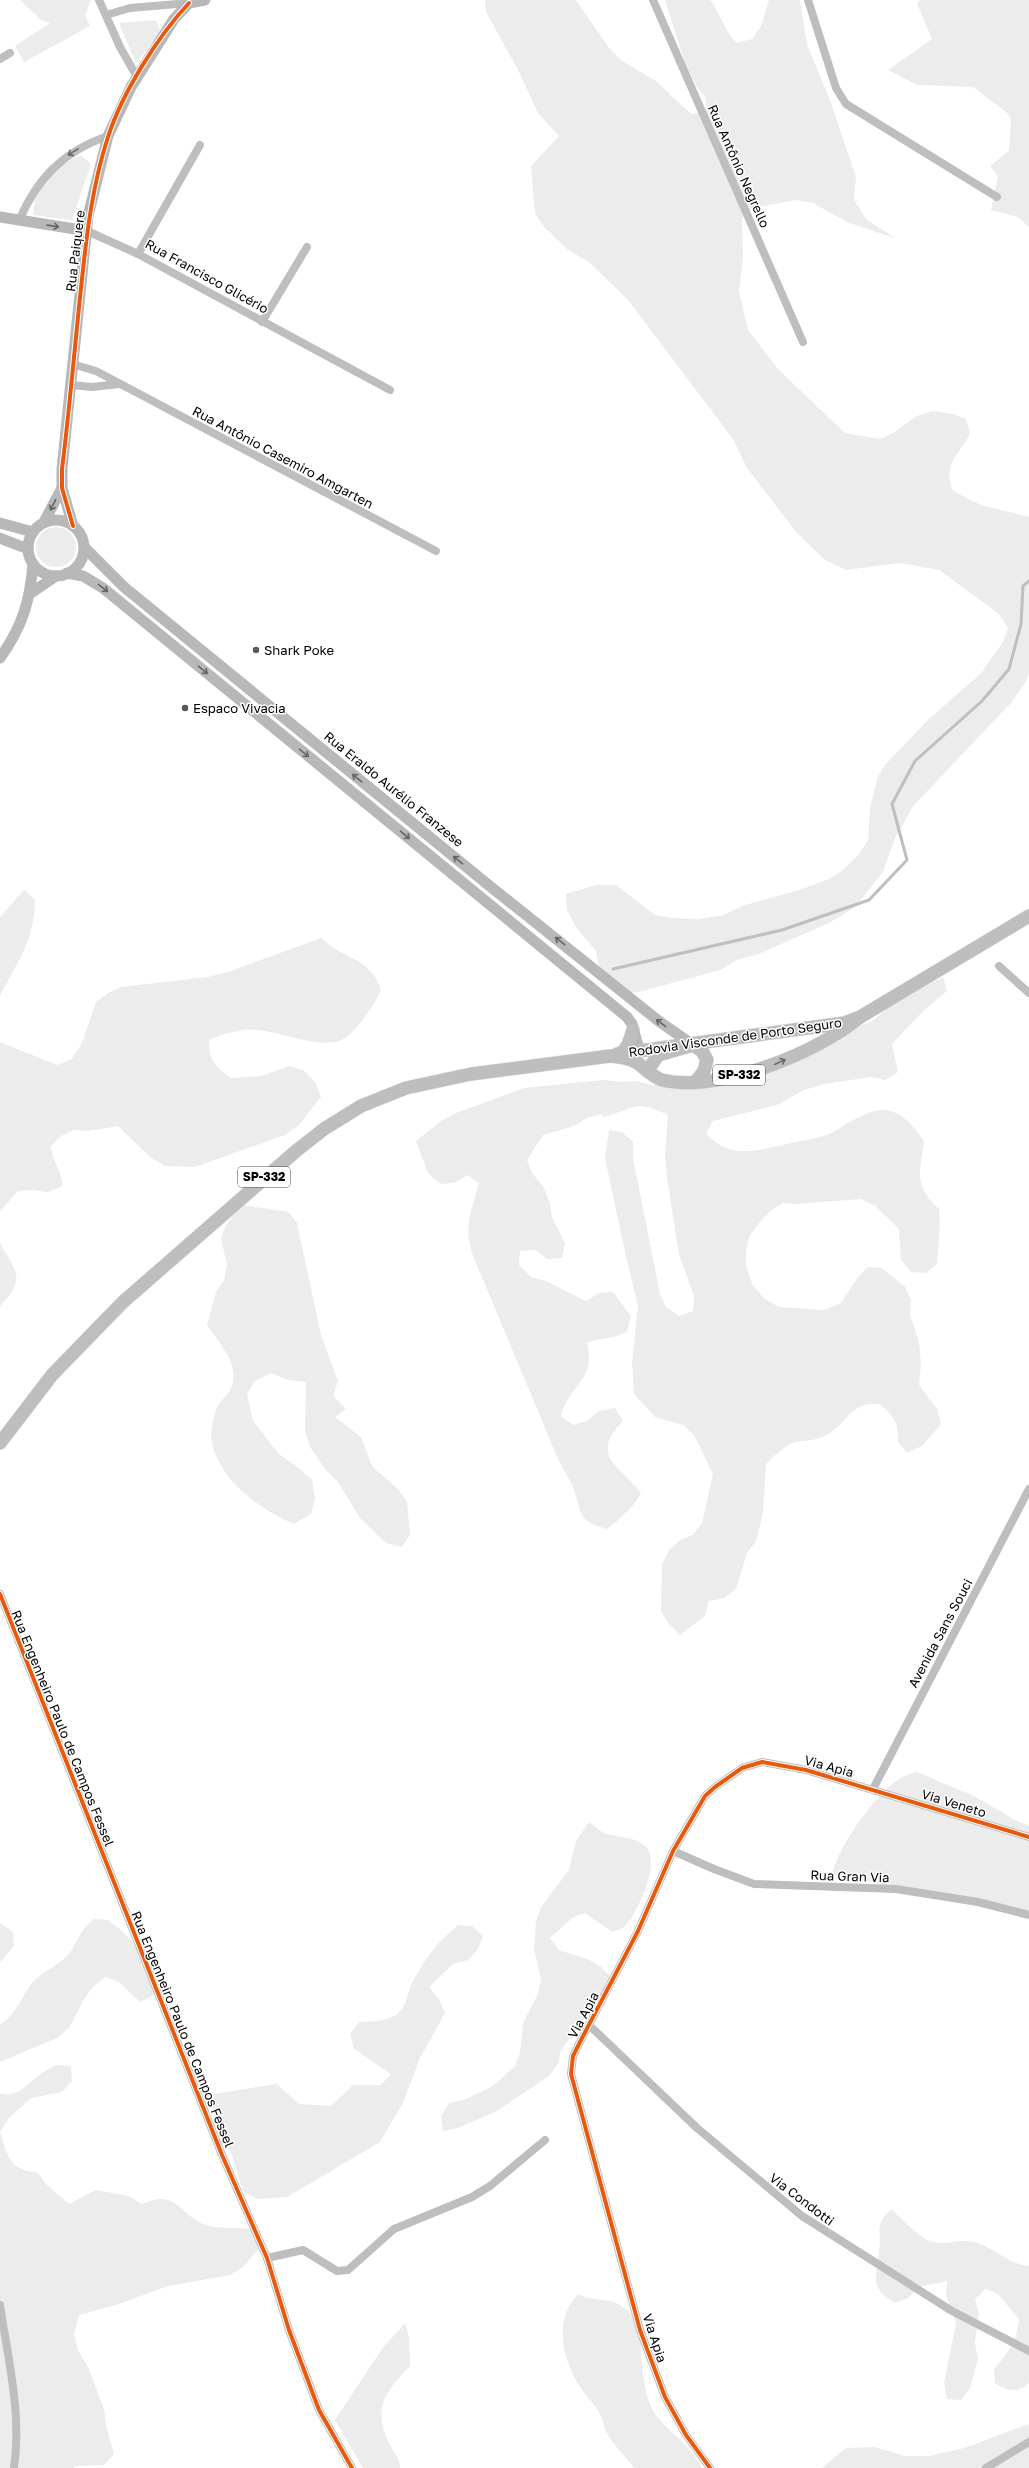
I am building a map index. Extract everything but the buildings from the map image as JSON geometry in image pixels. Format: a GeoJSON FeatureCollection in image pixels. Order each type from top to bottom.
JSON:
{"type":"FeatureCollection","features":[{"type":"Feature","properties":{"kind":"main road"},"geometry":{"type":"LineString","coordinates":[[189,3],[205,0]]}},
{"type":"Feature","properties":{"kind":"main road","name":"Rua Paiquere"},"geometry":{"type":"LineString","coordinates":[[73,526],[62,488],[72,364],[87,231],[108,136],[137,77],[174,19],[189,3]]}},
{"type":"Feature","properties":{"kind":"main road","name":"Rua Francisco Glicério"},"geometry":{"type":"LineString","coordinates":[[0,216],[19,221],[87,231]]}},
{"type":"Feature","properties":{"kind":"main road","name":"Rua Paiquere"},"geometry":{"type":"LineString","coordinates":[[44,522],[62,488]]}},
{"type":"Feature","properties":{"kind":"main road"},"geometry":{"type":"LineString","coordinates":[[0,658],[23,618],[31,593],[33,564],[28,549],[33,532],[44,522],[59,520],[73,526],[79,532],[84,547],[79,562],[67,573]]}},
{"type":"Feature","properties":{"kind":"main road"},"geometry":{"type":"LineString","coordinates":[[0,523],[33,532]]}},
{"type":"Feature","properties":{"kind":"main road"},"geometry":{"type":"LineString","coordinates":[[0,538],[28,549]]}},
{"type":"Feature","properties":{"kind":"main road","name":"Rua Eraldo Aurélio Franzese"},"geometry":{"type":"LineString","coordinates":[[84,547],[124,587],[486,883],[660,1022],[693,1045]]}},
{"type":"Feature","properties":{"kind":"main road"},"geometry":{"type":"LineString","coordinates":[[33,564],[43,573],[56,576]]}},
{"type":"Feature","properties":{"kind":"main road"},"geometry":{"type":"LineString","coordinates":[[31,593],[56,576],[67,573],[83,576],[103,588],[627,1017],[634,1030],[639,1050],[652,1073]]}},
{"type":"Feature","properties":{"kind":"main road","name":"Rodovia Visconde de Porto Seguro"},"geometry":{"type":"LineString","coordinates":[[616,1055],[632,1060],[664,1080],[696,1081],[752,1073],[771,1066],[829,1038],[860,1017],[1029,916]]}},
{"type":"Feature","properties":{"kind":"main road","name":"Rodovia Visconde de Porto Seguro"},"geometry":{"type":"LineString","coordinates":[[0,1443],[52,1375],[123,1302],[260,1181],[324,1129],[361,1106],[406,1088],[471,1074],[616,1055],[639,1050],[693,1045],[836,1025],[860,1017]]}},
{"type":"Feature","properties":{"kind":"main road"},"geometry":{"type":"LineString","coordinates":[[616,1055],[628,1045],[634,1030]]}},
{"type":"Feature","properties":{"kind":"main road"},"geometry":{"type":"LineString","coordinates":[[652,1073],[658,1055],[693,1045],[702,1052],[707,1060],[704,1071],[696,1081]]}},
{"type":"Feature","properties":{"kind":"street"},"geometry":{"type":"LineString","coordinates":[[100,0],[137,77]]}},
{"type":"Feature","properties":{"kind":"street","name":"Rua Antônio Negrello"},"geometry":{"type":"LineString","coordinates":[[653,0],[803,342]]}},
{"type":"Feature","properties":{"kind":"street"},"geometry":{"type":"LineString","coordinates":[[808,0],[836,88],[846,104],[997,197]]}},
{"type":"Feature","properties":{"kind":"street"},"geometry":{"type":"LineString","coordinates":[[106,15],[130,8],[189,3]]}},
{"type":"Feature","properties":{"kind":"street"},"geometry":{"type":"LineString","coordinates":[[0,59],[10,53]]}},
{"type":"Feature","properties":{"kind":"street"},"geometry":{"type":"LineString","coordinates":[[19,221],[28,200],[52,167],[84,146],[108,136]]}},
{"type":"Feature","properties":{"kind":"street"},"geometry":{"type":"LineString","coordinates":[[138,254],[200,145]]}},
{"type":"Feature","properties":{"kind":"street","name":"Rua Francisco Glicério"},"geometry":{"type":"LineString","coordinates":[[87,231],[138,254],[390,390]]}},
{"type":"Feature","properties":{"kind":"street"},"geometry":{"type":"LineString","coordinates":[[262,322],[307,248]]}},
{"type":"Feature","properties":{"kind":"street","name":"Rua Antônio Casemiro Amgarten"},"geometry":{"type":"LineString","coordinates":[[72,364],[96,371],[436,551]]}},
{"type":"Feature","properties":{"kind":"street"},"geometry":{"type":"LineString","coordinates":[[71,385],[92,387],[119,384]]}},
{"type":"Feature","properties":{"kind":"street"},"geometry":{"type":"LineString","coordinates":[[999,966],[1029,994]]}},
{"type":"Feature","properties":{"kind":"street","name":"Avenida Sans Souci"},"geometry":{"type":"LineString","coordinates":[[872,1789],[1029,1489]]}},
{"type":"Feature","properties":{"kind":"street","name":"Rua Engenheiro Paulo de Campos Fessel"},"geometry":{"type":"LineString","coordinates":[[0,1594],[222,2155],[266,2258],[288,2330],[319,2410],[352,2468]]}},
{"type":"Feature","properties":{"kind":"street","name":"Via Apia"},"geometry":{"type":"LineString","coordinates":[[710,2468],[686,2434],[665,2397],[640,2330],[572,2074],[574,2056],[638,1931],[673,1851],[705,1796],[715,1787],[742,1768],[762,1762],[780,1765],[872,1789]]}},
{"type":"Feature","properties":{"kind":"street","name":"Via Veneto"},"geometry":{"type":"LineString","coordinates":[[872,1789],[1029,1837]]}},
{"type":"Feature","properties":{"kind":"street","name":"Rua Gran Via"},"geometry":{"type":"LineString","coordinates":[[673,1851],[714,1870],[754,1884],[896,1889],[978,1902],[1029,1915]]}},
{"type":"Feature","properties":{"kind":"street","name":"Via Condotti"},"geometry":{"type":"LineString","coordinates":[[589,2025],[697,2128],[802,2216],[952,2311],[1029,2351]]}},
{"type":"Feature","properties":{"kind":"street"},"geometry":{"type":"LineString","coordinates":[[266,2258],[303,2250],[336,2271],[348,2270],[394,2229],[472,2197],[490,2186],[545,2140]]}},
{"type":"Feature","properties":{"kind":"street"},"geometry":{"type":"LineString","coordinates":[[0,2305],[18,2442],[14,2468]]}},
{"type":"Feature","properties":{"kind":"street"},"geometry":{"type":"LineString","coordinates":[[986,2468],[1029,2442]]}},
{"type":"Feature","properties":{"kind":"shaded area"},"geometry":{"type":"Polygon","coordinates":[[[20,0],[91,0],[85,15],[90,26],[24,62],[15,46],[50,23],[41,20],[20,0]]]}},
{"type":"Feature","properties":{"kind":"shaded area"},"geometry":{"type":"Polygon","coordinates":[[[485,0],[576,0],[609,48],[622,61],[656,81],[691,114],[707,111],[705,97],[696,85],[686,66],[665,0],[710,0],[736,43],[752,39],[761,26],[769,0],[800,0],[807,44],[831,103],[856,177],[854,200],[867,220],[897,239],[847,222],[813,203],[796,200],[752,208],[742,219],[743,258],[739,291],[748,330],[778,369],[845,433],[880,439],[893,433],[917,416],[932,411],[953,414],[966,419],[970,433],[953,460],[949,474],[953,491],[981,505],[1029,517],[1029,674],[1025,683],[1011,703],[914,805],[895,838],[883,872],[855,907],[829,923],[761,953],[737,960],[720,970],[639,992],[618,993],[599,967],[596,951],[576,927],[567,910],[566,894],[596,885],[616,885],[655,915],[672,918],[699,919],[724,915],[742,906],[802,889],[831,878],[843,870],[860,853],[868,840],[870,808],[877,779],[884,766],[929,719],[981,673],[1003,642],[1008,628],[999,614],[939,570],[900,563],[846,570],[825,560],[796,532],[747,468],[733,439],[628,300],[590,263],[567,249],[543,226],[535,213],[531,166],[559,136],[538,113],[517,68],[486,12],[485,0]]]}},
{"type":"Feature","properties":{"kind":"shaded area"},"geometry":{"type":"Polygon","coordinates":[[[920,0],[1029,0],[1029,227],[1018,217],[991,210],[998,176],[990,166],[1009,150],[1011,119],[1006,112],[973,87],[917,85],[888,70],[932,39],[917,4],[920,0]]]}},
{"type":"Feature","properties":{"kind":"shaded area"},"geometry":{"type":"Polygon","coordinates":[[[156,20],[160,30],[158,35],[136,63],[119,23],[156,20]]]}},
{"type":"Feature","properties":{"kind":"shaded area"},"geometry":{"type":"Polygon","coordinates":[[[81,155],[91,164],[72,220],[33,215],[36,197],[39,190],[49,177],[68,162],[81,155]]]}},
{"type":"Feature","properties":{"kind":"shaded area"},"geometry":{"type":"Polygon","coordinates":[[[60,527],[67,530],[73,536],[76,547],[75,555],[67,564],[60,567],[52,567],[45,564],[37,555],[36,543],[39,536],[48,528],[60,527]]]}},
{"type":"Feature","properties":{"kind":"shaded area"},"geometry":{"type":"Polygon","coordinates":[[[24,890],[35,900],[32,928],[19,961],[0,996],[0,917],[24,890]]]}},
{"type":"Feature","properties":{"kind":"shaded area"},"geometry":{"type":"Polygon","coordinates":[[[321,938],[329,945],[356,960],[370,971],[381,991],[365,1017],[349,1035],[335,1042],[325,1043],[313,1042],[266,1031],[245,1030],[233,1032],[209,1040],[211,1058],[221,1070],[231,1078],[261,1076],[289,1066],[303,1070],[315,1082],[321,1097],[299,1125],[285,1135],[195,1167],[165,1166],[150,1157],[118,1126],[88,1131],[74,1130],[61,1136],[51,1146],[53,1157],[61,1175],[63,1186],[48,1192],[32,1190],[18,1191],[0,1211],[0,1042],[57,1065],[72,1059],[82,1043],[96,1002],[108,993],[121,987],[208,977],[231,971],[321,938]]]}},
{"type":"Feature","properties":{"kind":"shaded area"},"geometry":{"type":"Polygon","coordinates":[[[943,977],[947,991],[924,1010],[892,1044],[898,1072],[885,1080],[871,1077],[825,1084],[804,1090],[777,1105],[713,1121],[706,1134],[726,1148],[736,1151],[757,1150],[824,1136],[867,1113],[883,1110],[897,1113],[914,1128],[924,1141],[920,1170],[922,1185],[925,1192],[939,1209],[940,1223],[937,1264],[926,1273],[911,1272],[901,1260],[899,1229],[875,1206],[861,1199],[797,1204],[783,1203],[770,1211],[750,1235],[746,1250],[746,1265],[752,1284],[765,1299],[779,1307],[824,1310],[841,1303],[858,1277],[868,1267],[882,1268],[905,1287],[911,1300],[910,1314],[919,1342],[921,1364],[919,1385],[937,1409],[941,1424],[922,1446],[907,1453],[898,1442],[898,1429],[892,1416],[880,1404],[869,1404],[861,1406],[855,1410],[840,1425],[823,1437],[796,1442],[780,1451],[766,1464],[763,1513],[756,1541],[747,1553],[736,1589],[725,1598],[709,1601],[705,1616],[680,1635],[669,1624],[661,1611],[662,1564],[669,1550],[680,1540],[693,1535],[702,1523],[713,1474],[694,1435],[683,1425],[655,1417],[634,1394],[632,1363],[638,1306],[605,1158],[609,1130],[622,1132],[633,1142],[633,1158],[660,1294],[666,1307],[679,1316],[693,1311],[694,1296],[679,1254],[667,1178],[665,1154],[668,1115],[648,1107],[641,1106],[629,1108],[604,1117],[601,1114],[587,1118],[574,1126],[543,1135],[527,1160],[532,1173],[543,1186],[550,1203],[552,1217],[565,1243],[562,1258],[547,1259],[535,1250],[520,1251],[519,1265],[531,1277],[546,1281],[586,1301],[599,1293],[613,1292],[631,1316],[627,1331],[617,1336],[587,1343],[589,1355],[588,1365],[581,1381],[565,1405],[561,1416],[573,1425],[587,1421],[599,1411],[615,1408],[623,1421],[613,1433],[608,1443],[608,1452],[611,1460],[641,1493],[626,1513],[607,1529],[597,1526],[585,1519],[582,1514],[573,1487],[558,1459],[474,1258],[470,1247],[468,1228],[479,1183],[467,1175],[454,1183],[440,1184],[428,1173],[416,1141],[441,1121],[456,1113],[524,1088],[604,1080],[622,1082],[636,1081],[652,1085],[669,1086],[721,1077],[873,1021],[891,1004],[943,977]]]}},
{"type":"Feature","properties":{"kind":"shaded area"},"geometry":{"type":"Polygon","coordinates":[[[242,1205],[289,1212],[297,1223],[321,1335],[338,1381],[333,1396],[346,1409],[335,1417],[361,1437],[372,1466],[399,1490],[407,1502],[410,1535],[402,1547],[386,1543],[360,1518],[338,1482],[326,1470],[310,1447],[305,1431],[306,1382],[288,1380],[271,1373],[255,1381],[247,1394],[253,1421],[279,1454],[300,1469],[312,1480],[315,1498],[311,1514],[294,1524],[268,1511],[243,1492],[232,1481],[216,1457],[211,1439],[213,1422],[218,1406],[232,1386],[233,1374],[232,1366],[226,1352],[207,1325],[216,1292],[224,1280],[227,1264],[221,1239],[226,1225],[242,1205]]]}},
{"type":"Feature","properties":{"kind":"shaded area"},"geometry":{"type":"Polygon","coordinates":[[[0,1243],[14,1268],[16,1281],[14,1288],[0,1306],[0,1243]]]}},
{"type":"Feature","properties":{"kind":"shaded area"},"geometry":{"type":"Polygon","coordinates":[[[917,1772],[974,1796],[1015,1820],[1029,1826],[1029,1919],[932,1895],[832,1874],[842,1849],[870,1807],[892,1784],[902,1777],[917,1772]]]}},
{"type":"Feature","properties":{"kind":"shaded area"},"geometry":{"type":"Polygon","coordinates":[[[589,1822],[600,1831],[609,1835],[636,1840],[645,1846],[650,1853],[650,1874],[642,1898],[631,1918],[623,1928],[612,1932],[585,1913],[572,1918],[550,1938],[559,1950],[587,1959],[600,1966],[611,1977],[610,1991],[588,2014],[561,2050],[558,2064],[549,2076],[497,2111],[458,2128],[443,2131],[441,2116],[449,2103],[464,2100],[493,2086],[515,2066],[520,2053],[523,2023],[538,1994],[541,1979],[534,1949],[536,1921],[541,1907],[569,1870],[576,1841],[589,1822]]]}},
{"type":"Feature","properties":{"kind":"shaded area"},"geometry":{"type":"Polygon","coordinates":[[[94,1919],[108,1920],[131,1940],[159,1980],[154,1995],[140,2002],[119,1982],[105,1977],[93,1987],[84,1999],[70,2027],[57,2038],[0,2062],[0,2025],[15,2011],[33,1982],[67,1956],[81,1933],[94,1919]]]}},
{"type":"Feature","properties":{"kind":"shaded area"},"geometry":{"type":"Polygon","coordinates":[[[0,1923],[13,1932],[14,1946],[0,1963],[0,1923]]]}},
{"type":"Feature","properties":{"kind":"shaded area"},"geometry":{"type":"Polygon","coordinates":[[[458,1925],[472,1926],[483,1936],[478,1949],[468,1960],[453,1964],[429,1987],[439,1999],[445,2013],[420,2058],[403,2103],[380,2142],[287,2197],[257,2199],[243,2191],[225,2133],[217,2120],[207,2095],[277,2084],[299,2104],[331,2106],[353,2085],[381,2085],[391,2074],[354,2049],[350,2034],[359,2022],[382,2020],[394,2016],[402,2009],[409,1989],[421,1966],[438,1944],[458,1925]]]}},
{"type":"Feature","properties":{"kind":"shaded area"},"geometry":{"type":"Polygon","coordinates":[[[56,2065],[71,2066],[72,2081],[62,2092],[31,2098],[9,2118],[0,2132],[0,2093],[12,2094],[23,2089],[42,2073],[56,2065]]]}},
{"type":"Feature","properties":{"kind":"shaded area"},"geometry":{"type":"Polygon","coordinates":[[[0,2132],[5,2149],[11,2161],[21,2169],[38,2173],[47,2185],[69,2204],[96,2190],[128,2196],[142,2204],[163,2199],[171,2201],[197,2221],[206,2225],[255,2230],[263,2243],[243,2267],[230,2275],[168,2286],[116,2305],[79,2315],[74,2334],[78,2350],[88,2367],[104,2409],[106,2426],[114,2454],[104,2465],[75,2466],[73,2468],[0,2468],[0,2132]]]}},
{"type":"Feature","properties":{"kind":"shaded area"},"geometry":{"type":"Polygon","coordinates":[[[891,2209],[916,2233],[925,2239],[936,2243],[967,2241],[976,2243],[991,2249],[1013,2262],[1029,2266],[1029,2383],[1021,2389],[1013,2390],[1004,2388],[995,2383],[994,2369],[1004,2358],[1014,2340],[1019,2319],[998,2294],[985,2289],[975,2300],[979,2314],[975,2343],[978,2359],[970,2388],[961,2400],[947,2399],[944,2383],[956,2323],[946,2295],[947,2281],[919,2287],[908,2298],[895,2303],[886,2298],[878,2287],[876,2281],[880,2244],[879,2228],[885,2215],[891,2209]]]}},
{"type":"Feature","properties":{"kind":"shaded area"},"geometry":{"type":"Polygon","coordinates":[[[578,2294],[614,2302],[624,2308],[639,2322],[644,2383],[651,2406],[662,2422],[692,2452],[702,2468],[634,2468],[609,2437],[600,2414],[575,2379],[563,2342],[565,2316],[570,2305],[578,2294]]]}},
{"type":"Feature","properties":{"kind":"shaded area"},"geometry":{"type":"Polygon","coordinates":[[[405,2323],[409,2337],[410,2366],[388,2392],[382,2410],[384,2431],[398,2458],[400,2468],[363,2468],[335,2420],[382,2349],[405,2323]]]}},
{"type":"Feature","properties":{"kind":"shaded area"},"geometry":{"type":"Polygon","coordinates":[[[1029,2424],[1029,2468],[822,2468],[846,2448],[875,2447],[905,2456],[929,2456],[964,2448],[1029,2424]]]}},
{"type":"Feature","properties":{"kind":"waterway"},"geometry":{"type":"LineString","coordinates":[[613,969],[782,930],[869,900],[907,860],[892,804],[915,761],[982,701],[1009,669],[1021,624],[1023,586],[1029,581]]}},
{"type":"Feature","properties":{"kind":"cycle path"},"geometry":{"type":"LineString","coordinates":[[73,526],[62,488],[62,469],[86,243],[98,172],[108,137],[122,102],[153,48],[177,16],[189,3]]}},
{"type":"Feature","properties":{"kind":"cycle path"},"geometry":{"type":"LineString","coordinates":[[0,1594],[222,2155],[267,2258],[289,2330],[319,2410],[352,2468]]}},
{"type":"Feature","properties":{"kind":"cycle path"},"geometry":{"type":"LineString","coordinates":[[710,2468],[686,2435],[665,2397],[640,2330],[571,2074],[573,2056],[638,1931],[673,1851],[705,1796],[742,1768],[762,1762],[806,1770],[1029,1837]]}},
{"type":"Feature","properties":{"kind":"place","name":"Shark Poke"},"geometry":{"type":"Point","coordinates":[256,650]}},
{"type":"Feature","properties":{"kind":"place","name":"Espaco Vivacia"},"geometry":{"type":"Point","coordinates":[185,708]}}]}
